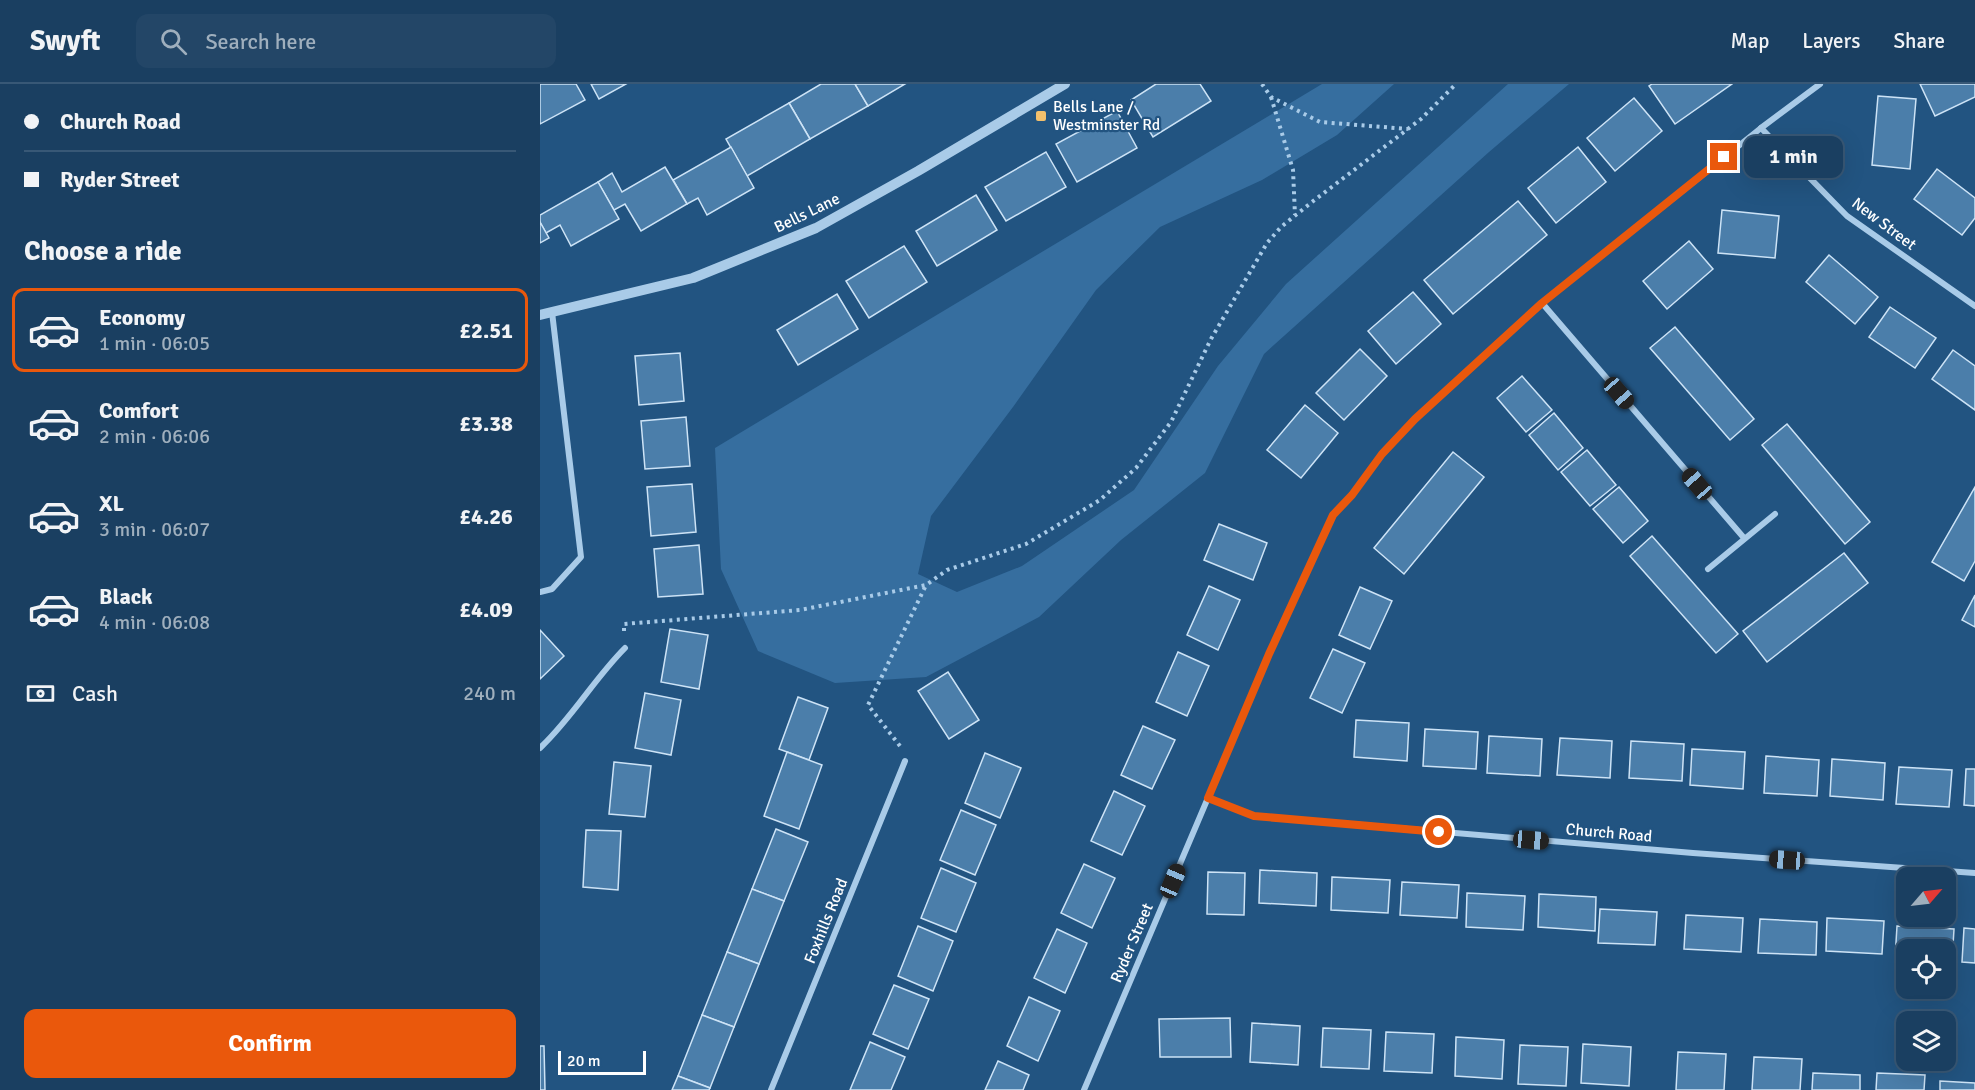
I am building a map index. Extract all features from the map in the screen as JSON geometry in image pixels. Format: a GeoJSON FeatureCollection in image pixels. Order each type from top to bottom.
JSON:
{"type":"FeatureCollection","features":[{"type":"Feature","properties":{"kind":"street","name":"Bells Lane"},"geometry":{"type":"LineString","coordinates":[[540,315],[693,278],[816,228],[1065,84]]}},
{"type":"Feature","properties":{"kind":"street","name":"Ryder Street"},"geometry":{"type":"LineString","coordinates":[[1084,1090],[1269,654],[1333,515],[1352,495],[1382,454],[1415,419],[1542,303],[1761,128],[1820,84]]}},
{"type":"Feature","properties":{"kind":"street","name":"New Street"},"geometry":{"type":"LineString","coordinates":[[1761,128],[1847,216],[1975,306]]}},
{"type":"Feature","properties":{"kind":"street"},"geometry":{"type":"LineString","coordinates":[[1542,303],[1744,538]]}},
{"type":"Feature","properties":{"kind":"street"},"geometry":{"type":"LineString","coordinates":[[540,592],[552,590],[581,557],[552,312]]}},
{"type":"Feature","properties":{"kind":"street"},"geometry":{"type":"LineString","coordinates":[[1708,569],[1775,513]]}},
{"type":"Feature","properties":{"kind":"street"},"geometry":{"type":"LineString","coordinates":[[540,748],[625,648]]}},
{"type":"Feature","properties":{"kind":"street","name":"Foxhills Road"},"geometry":{"type":"LineString","coordinates":[[771,1090],[905,761]]}},
{"type":"Feature","properties":{"kind":"street","name":"Church Road"},"geometry":{"type":"LineString","coordinates":[[1208,798],[1254,816],[1693,854],[1975,873]]}},
{"type":"Feature","properties":{"kind":"path"},"geometry":{"type":"LineString","coordinates":[[1262,84],[1271,97],[1293,170],[1295,216]]}},
{"type":"Feature","properties":{"kind":"path"},"geometry":{"type":"LineString","coordinates":[[625,648],[624,624],[800,610],[926,585],[947,570],[1026,544],[1100,500],[1136,468],[1171,422],[1211,339],[1258,255],[1281,227],[1409,129],[1456,84]]}},
{"type":"Feature","properties":{"kind":"path"},"geometry":{"type":"LineString","coordinates":[[1271,97],[1320,122],[1409,129]]}},
{"type":"Feature","properties":{"kind":"path"},"geometry":{"type":"LineString","coordinates":[[900,747],[868,705],[926,585]]}},
{"type":"Feature","properties":{"kind":"shaded area"},"geometry":{"type":"Polygon","coordinates":[[[1322,84],[1394,84],[1337,135],[1262,180],[1160,227],[1096,290],[1013,407],[931,516],[918,574],[957,592],[1022,566],[1134,490],[1218,366],[1286,284],[1508,84],[1569,84],[1489,152],[1264,354],[1205,473],[1121,540],[1039,617],[926,677],[835,683],[758,651],[721,569],[715,448],[1322,84]]]}},
{"type":"Feature","properties":{"kind":"building"},"geometry":{"type":"Polygon","coordinates":[[[540,84],[576,84],[585,100],[540,124],[540,84]]]}},
{"type":"Feature","properties":{"kind":"building"},"geometry":{"type":"Polygon","coordinates":[[[591,84],[626,84],[599,99],[591,84]]]}},
{"type":"Feature","properties":{"kind":"building"},"geometry":{"type":"Polygon","coordinates":[[[821,84],[855,84],[868,106],[810,139],[789,103],[821,84]]]}},
{"type":"Feature","properties":{"kind":"building"},"geometry":{"type":"Polygon","coordinates":[[[855,84],[905,84],[868,106],[855,84]]]}},
{"type":"Feature","properties":{"kind":"building"},"geometry":{"type":"Polygon","coordinates":[[[1156,84],[1200,84],[1211,101],[1153,137],[1131,100],[1156,84]]]}},
{"type":"Feature","properties":{"kind":"building"},"geometry":{"type":"Polygon","coordinates":[[[1652,84],[1732,84],[1675,124],[1649,86],[1652,84]]]}},
{"type":"Feature","properties":{"kind":"building"},"geometry":{"type":"Polygon","coordinates":[[[1920,84],[1975,84],[1975,97],[1935,116],[1920,84]]]}},
{"type":"Feature","properties":{"kind":"building"},"geometry":{"type":"Polygon","coordinates":[[[1878,96],[1916,99],[1910,169],[1872,165],[1878,96]]]}},
{"type":"Feature","properties":{"kind":"building"},"geometry":{"type":"Polygon","coordinates":[[[1634,98],[1662,131],[1615,171],[1587,138],[1634,98]]]}},
{"type":"Feature","properties":{"kind":"building"},"geometry":{"type":"Polygon","coordinates":[[[789,103],[810,139],[747,176],[726,139],[789,103]]]}},
{"type":"Feature","properties":{"kind":"building"},"geometry":{"type":"Polygon","coordinates":[[[1117,111],[1137,148],[1077,182],[1056,144],[1117,111]]]}},
{"type":"Feature","properties":{"kind":"building"},"geometry":{"type":"Polygon","coordinates":[[[731,147],[754,188],[707,215],[698,198],[687,204],[673,180],[731,147]]]}},
{"type":"Feature","properties":{"kind":"building"},"geometry":{"type":"Polygon","coordinates":[[[1578,147],[1606,182],[1556,223],[1528,188],[1578,147]]]}},
{"type":"Feature","properties":{"kind":"building"},"geometry":{"type":"Polygon","coordinates":[[[1046,152],[1066,187],[1006,221],[985,187],[1046,152]]]}},
{"type":"Feature","properties":{"kind":"building"},"geometry":{"type":"Polygon","coordinates":[[[665,167],[687,204],[641,231],[625,204],[614,210],[598,182],[612,173],[622,192],[665,167]]]}},
{"type":"Feature","properties":{"kind":"building"},"geometry":{"type":"Polygon","coordinates":[[[1937,169],[1975,198],[1975,218],[1962,235],[1914,199],[1937,169]]]}},
{"type":"Feature","properties":{"kind":"building"},"geometry":{"type":"Polygon","coordinates":[[[598,182],[619,219],[571,246],[560,225],[546,233],[540,222],[540,215],[598,182]]]}},
{"type":"Feature","properties":{"kind":"building"},"geometry":{"type":"Polygon","coordinates":[[[976,195],[997,230],[937,266],[916,231],[976,195]]]}},
{"type":"Feature","properties":{"kind":"building"},"geometry":{"type":"Polygon","coordinates":[[[1518,201],[1547,235],[1453,314],[1424,280],[1518,201]]]}},
{"type":"Feature","properties":{"kind":"building"},"geometry":{"type":"Polygon","coordinates":[[[1722,210],[1779,216],[1775,258],[1718,253],[1722,210]]]}},
{"type":"Feature","properties":{"kind":"building"},"geometry":{"type":"Polygon","coordinates":[[[540,222],[549,238],[540,243],[540,222]]]}},
{"type":"Feature","properties":{"kind":"building"},"geometry":{"type":"Polygon","coordinates":[[[1689,241],[1713,269],[1667,309],[1643,281],[1689,241]]]}},
{"type":"Feature","properties":{"kind":"building"},"geometry":{"type":"Polygon","coordinates":[[[904,246],[927,282],[869,318],[846,281],[904,246]]]}},
{"type":"Feature","properties":{"kind":"building"},"geometry":{"type":"Polygon","coordinates":[[[1829,255],[1878,297],[1855,324],[1806,282],[1829,255]]]}},
{"type":"Feature","properties":{"kind":"building"},"geometry":{"type":"Polygon","coordinates":[[[1413,292],[1441,324],[1396,364],[1368,331],[1413,292]]]}},
{"type":"Feature","properties":{"kind":"building"},"geometry":{"type":"Polygon","coordinates":[[[837,294],[858,329],[798,365],[777,330],[837,294]]]}},
{"type":"Feature","properties":{"kind":"building"},"geometry":{"type":"Polygon","coordinates":[[[1890,307],[1936,338],[1915,368],[1869,337],[1890,307]]]}},
{"type":"Feature","properties":{"kind":"building"},"geometry":{"type":"Polygon","coordinates":[[[1675,327],[1754,419],[1730,440],[1650,348],[1675,327]]]}},
{"type":"Feature","properties":{"kind":"building"},"geometry":{"type":"Polygon","coordinates":[[[1360,349],[1387,376],[1344,420],[1316,393],[1360,349]]]}},
{"type":"Feature","properties":{"kind":"building"},"geometry":{"type":"Polygon","coordinates":[[[1953,350],[1975,366],[1975,410],[1932,379],[1953,350]]]}},
{"type":"Feature","properties":{"kind":"building"},"geometry":{"type":"Polygon","coordinates":[[[680,353],[684,401],[639,405],[635,356],[680,353]]]}},
{"type":"Feature","properties":{"kind":"building"},"geometry":{"type":"Polygon","coordinates":[[[1522,376],[1552,410],[1526,432],[1497,398],[1522,376]]]}},
{"type":"Feature","properties":{"kind":"building"},"geometry":{"type":"Polygon","coordinates":[[[1305,405],[1338,433],[1301,478],[1267,450],[1305,405]]]}},
{"type":"Feature","properties":{"kind":"building"},"geometry":{"type":"Polygon","coordinates":[[[1554,413],[1583,448],[1558,470],[1529,435],[1554,413]]]}},
{"type":"Feature","properties":{"kind":"building"},"geometry":{"type":"Polygon","coordinates":[[[686,417],[690,466],[645,469],[641,421],[686,417]]]}},
{"type":"Feature","properties":{"kind":"building"},"geometry":{"type":"Polygon","coordinates":[[[1787,424],[1870,522],[1845,544],[1762,445],[1787,424]]]}},
{"type":"Feature","properties":{"kind":"building"},"geometry":{"type":"Polygon","coordinates":[[[1587,450],[1616,485],[1590,506],[1561,472],[1587,450]]]}},
{"type":"Feature","properties":{"kind":"building"},"geometry":{"type":"Polygon","coordinates":[[[1453,452],[1484,477],[1404,574],[1374,548],[1453,452]]]}},
{"type":"Feature","properties":{"kind":"building"},"geometry":{"type":"Polygon","coordinates":[[[692,484],[696,532],[651,536],[647,487],[692,484]]]}},
{"type":"Feature","properties":{"kind":"building"},"geometry":{"type":"Polygon","coordinates":[[[1619,487],[1648,521],[1623,543],[1593,509],[1619,487]]]}},
{"type":"Feature","properties":{"kind":"building"},"geometry":{"type":"Polygon","coordinates":[[[1975,487],[1975,561],[1964,581],[1932,562],[1975,487]]]}},
{"type":"Feature","properties":{"kind":"building"},"geometry":{"type":"Polygon","coordinates":[[[1219,524],[1267,543],[1253,580],[1204,560],[1219,524]]]}},
{"type":"Feature","properties":{"kind":"building"},"geometry":{"type":"Polygon","coordinates":[[[1652,536],[1738,634],[1716,653],[1630,556],[1652,536]]]}},
{"type":"Feature","properties":{"kind":"building"},"geometry":{"type":"Polygon","coordinates":[[[699,545],[703,594],[658,597],[654,549],[699,545]]]}},
{"type":"Feature","properties":{"kind":"building"},"geometry":{"type":"Polygon","coordinates":[[[1844,553],[1868,583],[1767,662],[1743,631],[1844,553]]]}},
{"type":"Feature","properties":{"kind":"building"},"geometry":{"type":"Polygon","coordinates":[[[1209,586],[1240,600],[1218,650],[1187,635],[1209,586]]]}},
{"type":"Feature","properties":{"kind":"building"},"geometry":{"type":"Polygon","coordinates":[[[1360,587],[1392,601],[1370,649],[1339,635],[1360,587]]]}},
{"type":"Feature","properties":{"kind":"building"},"geometry":{"type":"Polygon","coordinates":[[[1975,595],[1975,627],[1962,620],[1975,595]]]}},
{"type":"Feature","properties":{"kind":"building"},"geometry":{"type":"Polygon","coordinates":[[[670,629],[708,635],[699,689],[661,682],[670,629]]]}},
{"type":"Feature","properties":{"kind":"building"},"geometry":{"type":"Polygon","coordinates":[[[540,630],[564,656],[540,679],[540,630]]]}},
{"type":"Feature","properties":{"kind":"building"},"geometry":{"type":"Polygon","coordinates":[[[1333,649],[1365,663],[1342,713],[1310,698],[1333,649]]]}},
{"type":"Feature","properties":{"kind":"building"},"geometry":{"type":"Polygon","coordinates":[[[1178,652],[1209,666],[1187,716],[1156,702],[1178,652]]]}},
{"type":"Feature","properties":{"kind":"building"},"geometry":{"type":"Polygon","coordinates":[[[948,672],[979,720],[949,739],[918,691],[948,672]]]}},
{"type":"Feature","properties":{"kind":"building"},"geometry":{"type":"Polygon","coordinates":[[[645,693],[681,700],[671,755],[635,748],[645,693]]]}},
{"type":"Feature","properties":{"kind":"building"},"geometry":{"type":"Polygon","coordinates":[[[798,697],[828,708],[809,760],[779,749],[798,697]]]}},
{"type":"Feature","properties":{"kind":"building"},"geometry":{"type":"Polygon","coordinates":[[[1356,720],[1409,723],[1407,761],[1354,757],[1356,720]]]}},
{"type":"Feature","properties":{"kind":"building"},"geometry":{"type":"Polygon","coordinates":[[[1143,726],[1175,740],[1152,789],[1121,775],[1143,726]]]}},
{"type":"Feature","properties":{"kind":"building"},"geometry":{"type":"Polygon","coordinates":[[[1425,729],[1478,732],[1476,769],[1423,766],[1425,729]]]}},
{"type":"Feature","properties":{"kind":"building"},"geometry":{"type":"Polygon","coordinates":[[[1489,736],[1542,739],[1540,776],[1487,773],[1489,736]]]}},
{"type":"Feature","properties":{"kind":"building"},"geometry":{"type":"Polygon","coordinates":[[[1560,738],[1612,741],[1610,778],[1557,775],[1560,738]]]}},
{"type":"Feature","properties":{"kind":"building"},"geometry":{"type":"Polygon","coordinates":[[[1631,741],[1684,744],[1682,781],[1629,778],[1631,741]]]}},
{"type":"Feature","properties":{"kind":"building"},"geometry":{"type":"Polygon","coordinates":[[[1692,749],[1745,752],[1743,789],[1690,785],[1692,749]]]}},
{"type":"Feature","properties":{"kind":"building"},"geometry":{"type":"Polygon","coordinates":[[[787,752],[822,765],[799,829],[764,816],[787,752]]]}},
{"type":"Feature","properties":{"kind":"building"},"geometry":{"type":"Polygon","coordinates":[[[985,753],[1021,768],[1000,818],[965,803],[985,753]]]}},
{"type":"Feature","properties":{"kind":"building"},"geometry":{"type":"Polygon","coordinates":[[[1766,756],[1819,760],[1817,796],[1764,793],[1766,756]]]}},
{"type":"Feature","properties":{"kind":"building"},"geometry":{"type":"Polygon","coordinates":[[[1832,759],[1885,763],[1883,800],[1830,796],[1832,759]]]}},
{"type":"Feature","properties":{"kind":"building"},"geometry":{"type":"Polygon","coordinates":[[[614,762],[651,766],[645,817],[609,814],[614,762]]]}},
{"type":"Feature","properties":{"kind":"building"},"geometry":{"type":"Polygon","coordinates":[[[1899,767],[1952,770],[1949,807],[1896,804],[1899,767]]]}},
{"type":"Feature","properties":{"kind":"building"},"geometry":{"type":"Polygon","coordinates":[[[1966,769],[1975,769],[1975,806],[1964,805],[1966,769]]]}},
{"type":"Feature","properties":{"kind":"building"},"geometry":{"type":"Polygon","coordinates":[[[1114,791],[1145,806],[1122,855],[1091,841],[1114,791]]]}},
{"type":"Feature","properties":{"kind":"building"},"geometry":{"type":"Polygon","coordinates":[[[961,810],[996,825],[975,875],[940,860],[961,810]]]}},
{"type":"Feature","properties":{"kind":"building"},"geometry":{"type":"Polygon","coordinates":[[[776,829],[808,842],[784,901],[752,889],[776,829]]]}},
{"type":"Feature","properties":{"kind":"building"},"geometry":{"type":"Polygon","coordinates":[[[586,830],[621,831],[618,890],[583,887],[586,830]]]}},
{"type":"Feature","properties":{"kind":"building"},"geometry":{"type":"Polygon","coordinates":[[[1084,864],[1115,878],[1092,928],[1061,913],[1084,864]]]}},
{"type":"Feature","properties":{"kind":"building"},"geometry":{"type":"Polygon","coordinates":[[[941,868],[976,883],[956,932],[921,918],[941,868]]]}},
{"type":"Feature","properties":{"kind":"building"},"geometry":{"type":"Polygon","coordinates":[[[1260,870],[1317,873],[1316,906],[1259,903],[1260,870]]]}},
{"type":"Feature","properties":{"kind":"building"},"geometry":{"type":"Polygon","coordinates":[[[1208,872],[1245,873],[1244,915],[1207,914],[1208,872]]]}},
{"type":"Feature","properties":{"kind":"building"},"geometry":{"type":"Polygon","coordinates":[[[1332,877],[1390,880],[1388,913],[1331,910],[1332,877]]]}},
{"type":"Feature","properties":{"kind":"building"},"geometry":{"type":"Polygon","coordinates":[[[1402,882],[1459,885],[1457,918],[1400,915],[1402,882]]]}},
{"type":"Feature","properties":{"kind":"building"},"geometry":{"type":"Polygon","coordinates":[[[752,889],[784,901],[759,964],[727,952],[752,889]]]}},
{"type":"Feature","properties":{"kind":"building"},"geometry":{"type":"Polygon","coordinates":[[[1467,893],[1525,896],[1523,930],[1466,927],[1467,893]]]}},
{"type":"Feature","properties":{"kind":"building"},"geometry":{"type":"Polygon","coordinates":[[[1539,894],[1596,897],[1595,931],[1538,927],[1539,894]]]}},
{"type":"Feature","properties":{"kind":"building"},"geometry":{"type":"Polygon","coordinates":[[[1600,909],[1657,912],[1655,945],[1598,943],[1600,909]]]}},
{"type":"Feature","properties":{"kind":"building"},"geometry":{"type":"Polygon","coordinates":[[[1686,915],[1743,918],[1741,952],[1684,949],[1686,915]]]}},
{"type":"Feature","properties":{"kind":"building"},"geometry":{"type":"Polygon","coordinates":[[[1827,918],[1884,921],[1882,954],[1826,951],[1827,918]]]}},
{"type":"Feature","properties":{"kind":"building"},"geometry":{"type":"Polygon","coordinates":[[[1760,919],[1817,922],[1816,955],[1758,953],[1760,919]]]}},
{"type":"Feature","properties":{"kind":"building"},"geometry":{"type":"Polygon","coordinates":[[[918,926],[953,941],[933,991],[898,976],[918,926]]]}},
{"type":"Feature","properties":{"kind":"building"},"geometry":{"type":"Polygon","coordinates":[[[1897,927],[1954,929],[1953,939],[1896,939],[1897,927]]]}},
{"type":"Feature","properties":{"kind":"building"},"geometry":{"type":"Polygon","coordinates":[[[1964,928],[1975,929],[1975,963],[1962,962],[1964,928]]]}},
{"type":"Feature","properties":{"kind":"building"},"geometry":{"type":"Polygon","coordinates":[[[1057,929],[1087,943],[1065,993],[1034,978],[1057,929]]]}},
{"type":"Feature","properties":{"kind":"building"},"geometry":{"type":"Polygon","coordinates":[[[727,952],[759,964],[734,1027],[702,1015],[727,952]]]}},
{"type":"Feature","properties":{"kind":"building"},"geometry":{"type":"Polygon","coordinates":[[[894,985],[929,999],[908,1049],[873,1034],[894,985]]]}},
{"type":"Feature","properties":{"kind":"building"},"geometry":{"type":"Polygon","coordinates":[[[1029,997],[1060,1011],[1038,1061],[1007,1046],[1029,997]]]}},
{"type":"Feature","properties":{"kind":"building"},"geometry":{"type":"Polygon","coordinates":[[[702,1015],[734,1027],[710,1088],[678,1076],[702,1015]]]}},
{"type":"Feature","properties":{"kind":"building"},"geometry":{"type":"Polygon","coordinates":[[[1230,1018],[1231,1057],[1160,1057],[1159,1019],[1230,1018]]]}},
{"type":"Feature","properties":{"kind":"building"},"geometry":{"type":"Polygon","coordinates":[[[1252,1023],[1300,1026],[1298,1065],[1250,1062],[1252,1023]]]}},
{"type":"Feature","properties":{"kind":"building"},"geometry":{"type":"Polygon","coordinates":[[[1323,1028],[1371,1030],[1369,1069],[1321,1067],[1323,1028]]]}},
{"type":"Feature","properties":{"kind":"building"},"geometry":{"type":"Polygon","coordinates":[[[1386,1032],[1434,1034],[1432,1073],[1384,1071],[1386,1032]]]}},
{"type":"Feature","properties":{"kind":"building"},"geometry":{"type":"Polygon","coordinates":[[[1456,1037],[1504,1040],[1502,1079],[1455,1076],[1456,1037]]]}},
{"type":"Feature","properties":{"kind":"building"},"geometry":{"type":"Polygon","coordinates":[[[870,1042],[905,1057],[891,1090],[850,1090],[870,1042]]]}},
{"type":"Feature","properties":{"kind":"building"},"geometry":{"type":"Polygon","coordinates":[[[1583,1044],[1631,1047],[1629,1086],[1581,1083],[1583,1044]]]}},
{"type":"Feature","properties":{"kind":"building"},"geometry":{"type":"Polygon","coordinates":[[[1520,1045],[1568,1047],[1566,1086],[1518,1084],[1520,1045]]]}},
{"type":"Feature","properties":{"kind":"building"},"geometry":{"type":"Polygon","coordinates":[[[540,1046],[544,1046],[545,1090],[540,1090],[540,1046]]]}},
{"type":"Feature","properties":{"kind":"building"},"geometry":{"type":"Polygon","coordinates":[[[1678,1052],[1726,1054],[1724,1090],[1676,1090],[1678,1052]]]}},
{"type":"Feature","properties":{"kind":"building"},"geometry":{"type":"Polygon","coordinates":[[[1754,1057],[1802,1059],[1800,1090],[1752,1090],[1754,1057]]]}},
{"type":"Feature","properties":{"kind":"building"},"geometry":{"type":"Polygon","coordinates":[[[998,1061],[1029,1075],[1023,1090],[985,1090],[998,1061]]]}},
{"type":"Feature","properties":{"kind":"building"},"geometry":{"type":"Polygon","coordinates":[[[1813,1073],[1860,1075],[1860,1090],[1812,1090],[1813,1073]]]}},
{"type":"Feature","properties":{"kind":"building"},"geometry":{"type":"Polygon","coordinates":[[[1877,1073],[1925,1075],[1924,1090],[1876,1090],[1877,1073]]]}},
{"type":"Feature","properties":{"kind":"building"},"geometry":{"type":"Polygon","coordinates":[[[678,1076],[710,1088],[709,1090],[672,1090],[678,1076]]]}},
{"type":"Feature","properties":{"kind":"building"},"geometry":{"type":"Polygon","coordinates":[[[1940,1081],[1975,1083],[1975,1090],[1940,1090],[1940,1081]]]}},
{"type":"Feature","properties":{"kind":"place","name":"Bells Lane / Westminster Rd"},"geometry":{"type":"Point","coordinates":[1041,116]}},
{"type":"Feature","properties":{"kind":"route"},"geometry":{"type":"LineString","coordinates":[[1439,832],[1254,816],[1208,798],[1269,654],[1333,515],[1352,495],[1382,454],[1415,419],[1542,303],[1724,157]]}}]}
